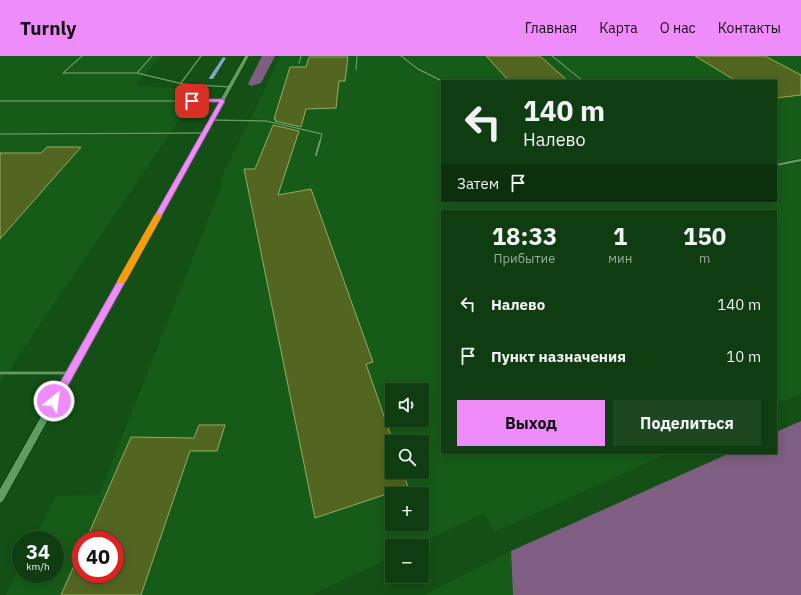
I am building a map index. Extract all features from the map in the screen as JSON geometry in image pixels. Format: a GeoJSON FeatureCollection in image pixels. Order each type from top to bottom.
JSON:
{"type":"FeatureCollection","features":[{"type":"Feature","properties":{"kind":"street"},"geometry":{"type":"LineString","coordinates":[[0,498],[247,56]]}},
{"type":"Feature","properties":{"kind":"lane"},"geometry":{"type":"LineString","coordinates":[[82,56],[63,73],[137,73],[157,80],[202,87],[230,86]]}},
{"type":"Feature","properties":{"kind":"lane"},"geometry":{"type":"LineString","coordinates":[[137,73],[152,56]]}},
{"type":"Feature","properties":{"kind":"lane"},"geometry":{"type":"LineString","coordinates":[[181,83],[201,56]]}},
{"type":"Feature","properties":{"kind":"lane"},"geometry":{"type":"LineString","coordinates":[[300,63],[301,56]]}},
{"type":"Feature","properties":{"kind":"lane"},"geometry":{"type":"LineString","coordinates":[[356,70],[357,56]]}},
{"type":"Feature","properties":{"kind":"lane"},"geometry":{"type":"LineString","coordinates":[[401,56],[418,70],[441,81]]}},
{"type":"Feature","properties":{"kind":"lane"},"geometry":{"type":"LineString","coordinates":[[552,56],[582,80]]}},
{"type":"Feature","properties":{"kind":"lane"},"geometry":{"type":"LineString","coordinates":[[0,101],[222,101]]}},
{"type":"Feature","properties":{"kind":"lane"},"geometry":{"type":"LineString","coordinates":[[212,120],[266,121],[322,134],[316,155]]}},
{"type":"Feature","properties":{"kind":"lane"},"geometry":{"type":"LineString","coordinates":[[0,134],[204,134]]}},
{"type":"Feature","properties":{"kind":"lane"},"geometry":{"type":"LineString","coordinates":[[777,165],[801,160]]}},
{"type":"Feature","properties":{"kind":"lane"},"geometry":{"type":"LineString","coordinates":[[0,373],[70,373]]}},
{"type":"Feature","properties":{"kind":"shaded area"},"geometry":{"type":"Polygon","coordinates":[[[0,56],[161,56],[136,85],[199,91],[0,383],[0,56]]]}},
{"type":"Feature","properties":{"kind":"shaded area"},"geometry":{"type":"Polygon","coordinates":[[[262,56],[275,56],[261,83],[251,86],[248,84],[262,56]]]}},
{"type":"Feature","properties":{"kind":"shaded area"},"geometry":{"type":"Polygon","coordinates":[[[281,56],[801,56],[801,393],[777,404],[777,210],[441,210],[441,454],[666,454],[494,532],[484,513],[429,539],[385,539],[385,560],[311,595],[6,595],[12,583],[64,583],[64,531],[38,531],[56,496],[99,495],[222,185],[221,179],[281,56]]]}},
{"type":"Feature","properties":{"kind":"shaded area"},"geometry":{"type":"Polygon","coordinates":[[[801,421],[801,595],[513,595],[511,551],[728,454],[777,454],[777,432],[801,421]]]}},
{"type":"Feature","properties":{"kind":"shaded area"},"geometry":{"type":"Polygon","coordinates":[[[511,551],[513,595],[424,595],[511,551]]]}},
{"type":"Feature","properties":{"kind":"building"},"geometry":{"type":"Polygon","coordinates":[[[486,56],[540,56],[567,80],[508,80],[486,56]]]}},
{"type":"Feature","properties":{"kind":"building"},"geometry":{"type":"Polygon","coordinates":[[[695,56],[765,56],[801,75],[801,95],[777,98],[777,80],[734,80],[695,56]]]}},
{"type":"Feature","properties":{"kind":"building"},"geometry":{"type":"Polygon","coordinates":[[[309,57],[348,57],[345,81],[339,81],[336,108],[306,109],[301,127],[275,121],[276,119],[274,119],[290,67],[306,67],[309,57]]]}},
{"type":"Feature","properties":{"kind":"building"},"geometry":{"type":"Polygon","coordinates":[[[273,125],[299,131],[278,195],[311,189],[373,362],[366,364],[385,419],[385,427],[388,427],[391,435],[385,435],[385,479],[405,479],[408,487],[385,487],[385,495],[315,518],[244,169],[255,169],[273,125]]]}},
{"type":"Feature","properties":{"kind":"building"},"geometry":{"type":"Polygon","coordinates":[[[47,147],[81,147],[0,239],[0,153],[41,153],[47,147]]]}},
{"type":"Feature","properties":{"kind":"building"},"geometry":{"type":"Polygon","coordinates":[[[199,425],[225,425],[217,451],[190,451],[141,595],[61,595],[72,570],[72,583],[124,583],[124,531],[90,531],[131,437],[194,438],[199,425]]]}},
{"type":"Feature","properties":{"kind":"waterway"},"geometry":{"type":"LineString","coordinates":[[211,78],[224,58]]}},
{"type":"Feature","properties":{"kind":"slow traffic"},"geometry":{"type":"LineString","coordinates":[[121,281],[158,216]]}},
{"type":"Feature","properties":{"kind":"route"},"geometry":{"type":"LineString","coordinates":[[54,401],[222,101],[192,101]]}}]}
